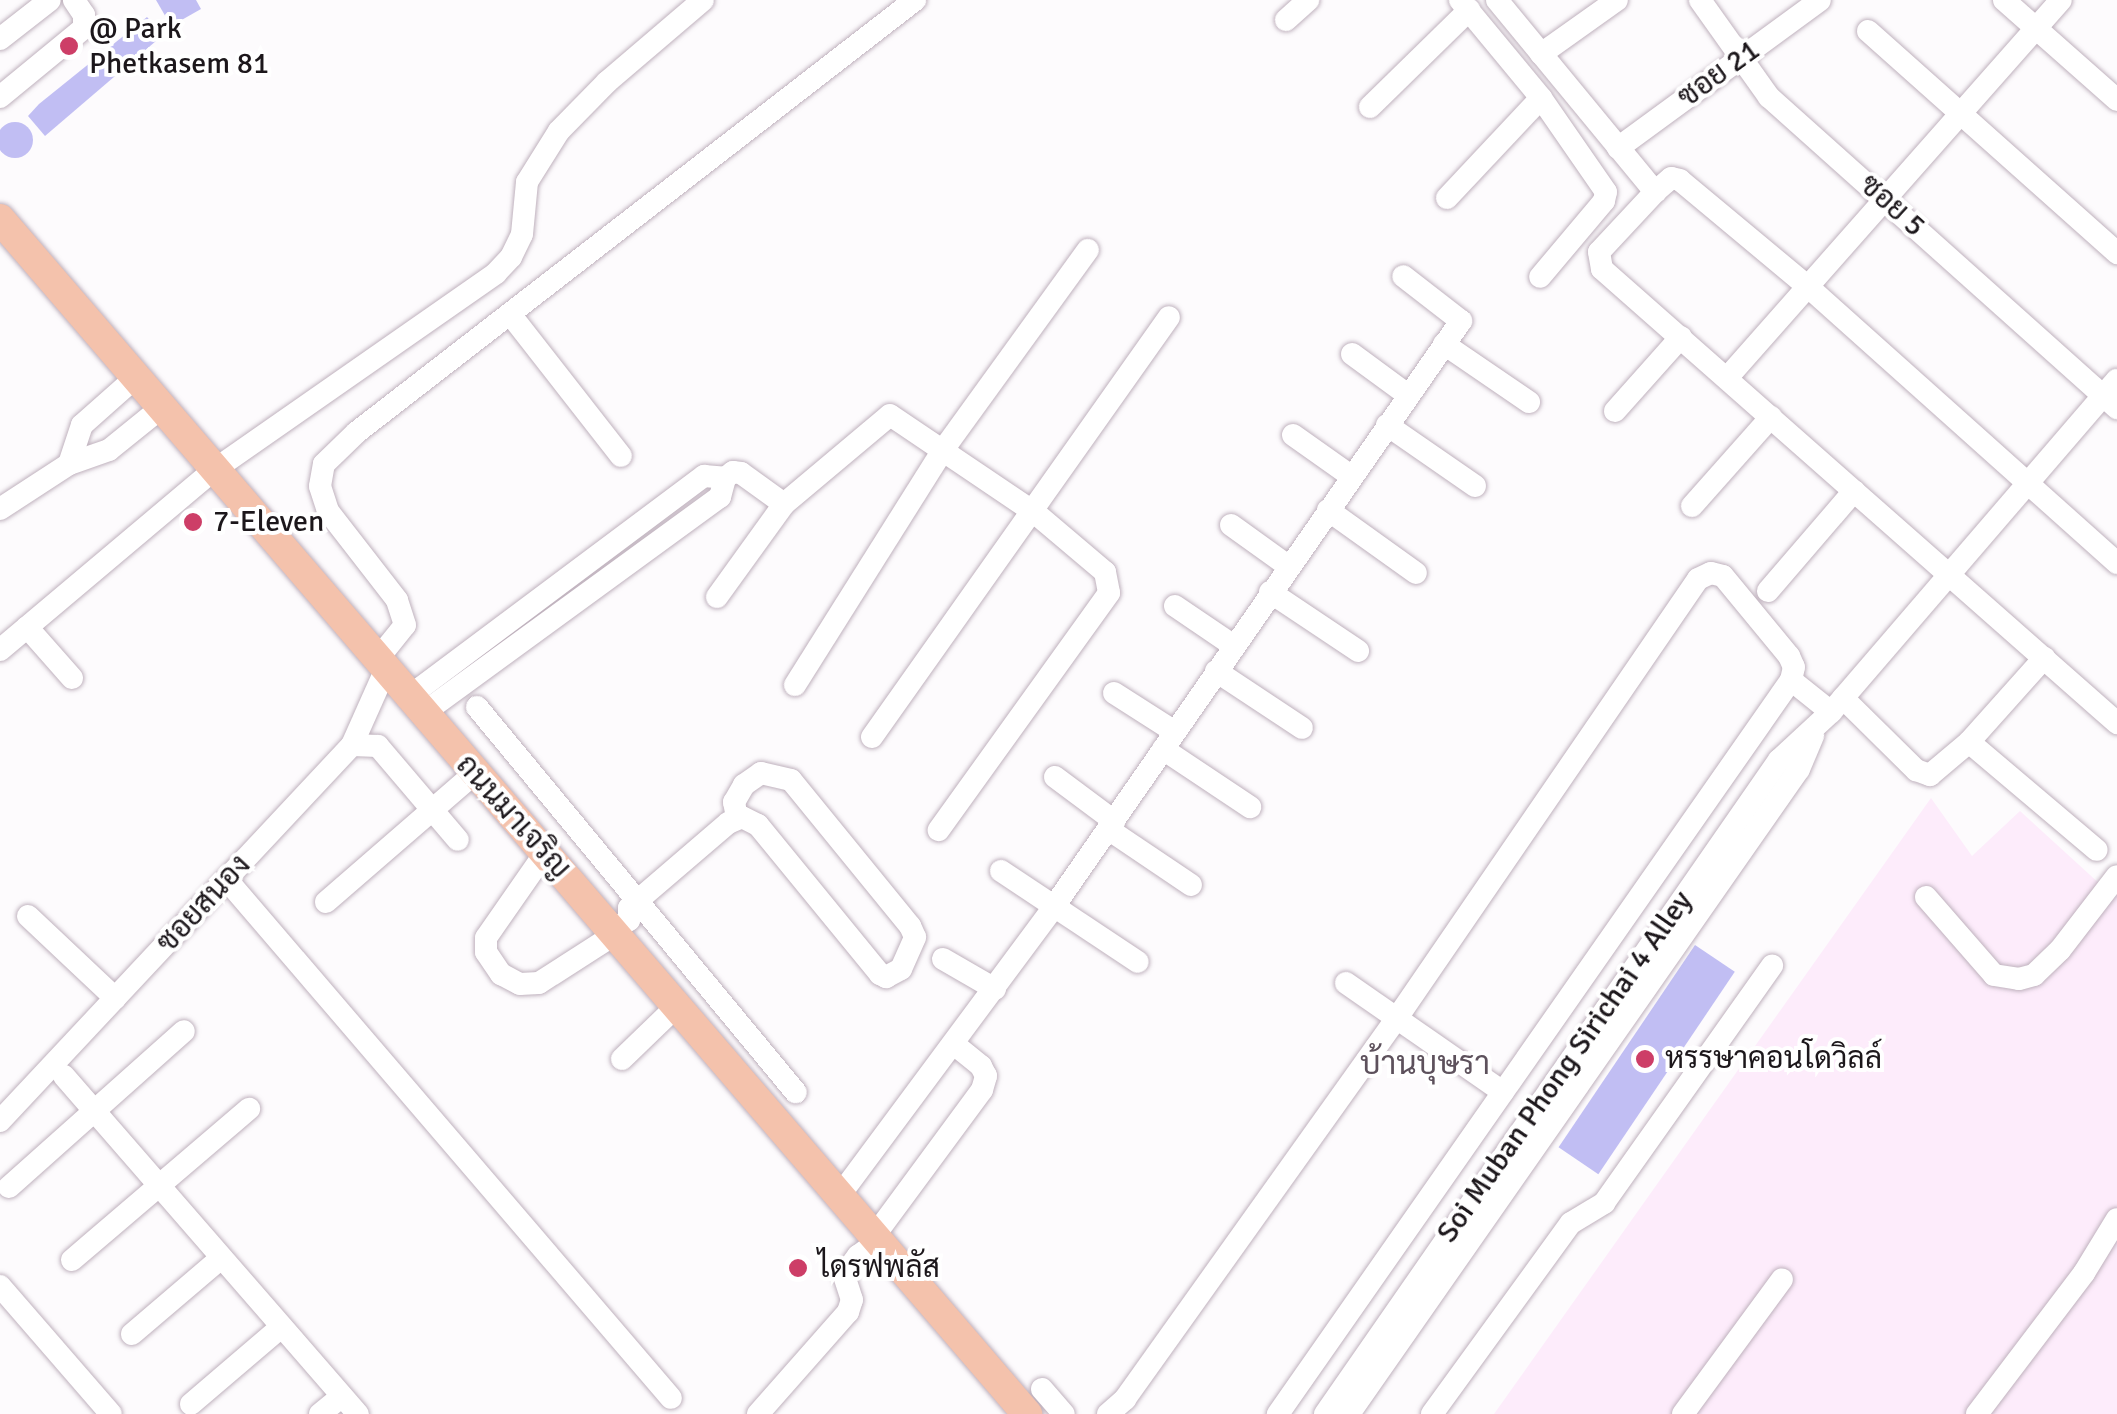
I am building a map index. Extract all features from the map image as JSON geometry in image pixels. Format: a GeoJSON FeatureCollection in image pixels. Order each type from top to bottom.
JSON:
{"type":"FeatureCollection","features":[{"type":"Feature","properties":{"kind":"main road","name":"ถนนมาเจริญ"},"geometry":{"type":"LineString","coordinates":[[0,219],[474,774],[546,853],[620,917],[678,1005],[877,1238],[1034,1401]]}},
{"type":"Feature","properties":{"kind":"street"},"geometry":{"type":"LineString","coordinates":[[0,39],[50,0]]}},
{"type":"Feature","properties":{"kind":"street"},"geometry":{"type":"LineString","coordinates":[[0,97],[84,28],[84,15],[74,0]]}},
{"type":"Feature","properties":{"kind":"street"},"geometry":{"type":"LineString","coordinates":[[0,650],[214,470],[496,274],[511,257],[522,234],[527,182],[559,131],[607,82],[703,0]]}},
{"type":"Feature","properties":{"kind":"street"},"geometry":{"type":"LineString","coordinates":[[621,456],[510,314],[915,0]]}},
{"type":"Feature","properties":{"kind":"street"},"geometry":{"type":"LineString","coordinates":[[1286,20],[1308,0]]}},
{"type":"Feature","properties":{"kind":"street"},"geometry":{"type":"LineString","coordinates":[[1498,0],[1655,192]]}},
{"type":"Feature","properties":{"kind":"street"},"geometry":{"type":"LineString","coordinates":[[1542,54],[1617,0]]}},
{"type":"Feature","properties":{"kind":"street","name":"ซอย 5"},"geometry":{"type":"LineString","coordinates":[[1700,0],[1769,97],[2112,394]]}},
{"type":"Feature","properties":{"kind":"street","name":"ซอย 21"},"geometry":{"type":"LineString","coordinates":[[1618,148],[1820,0]]}},
{"type":"Feature","properties":{"kind":"street"},"geometry":{"type":"LineString","coordinates":[[2004,0],[2117,100]]}},
{"type":"Feature","properties":{"kind":"street"},"geometry":{"type":"LineString","coordinates":[[1727,378],[2061,0]]}},
{"type":"Feature","properties":{"kind":"street"},"geometry":{"type":"LineString","coordinates":[[1370,107],[1465,5],[1541,98],[1606,192],[1604,201],[1540,277]]}},
{"type":"Feature","properties":{"kind":"street"},"geometry":{"type":"LineString","coordinates":[[1868,31],[2117,252]]}},
{"type":"Feature","properties":{"kind":"street"},"geometry":{"type":"LineString","coordinates":[[1447,198],[1541,98]]}},
{"type":"Feature","properties":{"kind":"street"},"geometry":{"type":"LineString","coordinates":[[2117,564],[1807,286],[1680,180],[1671,178],[1655,192],[1599,252],[1602,270],[2117,722]]}},
{"type":"Feature","properties":{"kind":"street"},"geometry":{"type":"LineString","coordinates":[[795,685],[943,450],[1088,250]]}},
{"type":"Feature","properties":{"kind":"street"},"geometry":{"type":"LineString","coordinates":[[840,1195],[1053,908],[1460,320],[1404,276]]}},
{"type":"Feature","properties":{"kind":"street","name":"ซอยสนอง"},"geometry":{"type":"LineString","coordinates":[[0,1122],[352,745],[380,666],[405,625],[398,600],[328,511],[320,486],[324,464],[358,432],[510,314]]}},
{"type":"Feature","properties":{"kind":"street"},"geometry":{"type":"LineString","coordinates":[[872,736],[1034,512],[1168,316]]}},
{"type":"Feature","properties":{"kind":"street"},"geometry":{"type":"LineString","coordinates":[[1615,412],[1681,337]]}},
{"type":"Feature","properties":{"kind":"street"},"geometry":{"type":"LineString","coordinates":[[1444,344],[1529,402]]}},
{"type":"Feature","properties":{"kind":"street"},"geometry":{"type":"LineString","coordinates":[[1352,354],[1408,395]]}},
{"type":"Feature","properties":{"kind":"street"},"geometry":{"type":"LineString","coordinates":[[70,464],[82,425],[135,378]]}},
{"type":"Feature","properties":{"kind":"street","name":"Soi Muban Phong Sirichai 4 Alley"},"geometry":{"type":"LineString","coordinates":[[1325,1414],[1799,769],[1830,713],[1947,572],[2112,394]]}},
{"type":"Feature","properties":{"kind":"street"},"geometry":{"type":"LineString","coordinates":[[0,509],[70,464],[109,450],[161,408]]}},
{"type":"Feature","properties":{"kind":"street"},"geometry":{"type":"LineString","coordinates":[[717,597],[784,504],[890,415],[1034,512],[1106,572],[1110,593],[939,830]]}},
{"type":"Feature","properties":{"kind":"street"},"geometry":{"type":"LineString","coordinates":[[1692,506],[1771,417]]}},
{"type":"Feature","properties":{"kind":"street"},"geometry":{"type":"LineString","coordinates":[[1388,425],[1476,486]]}},
{"type":"Feature","properties":{"kind":"street"},"geometry":{"type":"LineString","coordinates":[[1293,435],[1351,476]]}},
{"type":"Feature","properties":{"kind":"street"},"geometry":{"type":"LineString","coordinates":[[415,706],[720,497],[726,478],[733,472],[784,504]]}},
{"type":"Feature","properties":{"kind":"street"},"geometry":{"type":"LineString","coordinates":[[1768,590],[1854,491]]}},
{"type":"Feature","properties":{"kind":"street"},"geometry":{"type":"LineString","coordinates":[[1328,510],[1416,573]]}},
{"type":"Feature","properties":{"kind":"street"},"geometry":{"type":"LineString","coordinates":[[1232,525],[1288,566]]}},
{"type":"Feature","properties":{"kind":"street"},"geometry":{"type":"LineString","coordinates":[[1108,1414],[1125,1398],[1397,1018],[1698,579],[1711,574],[1724,576],[1789,656],[1794,668],[1791,680],[1278,1414]]}},
{"type":"Feature","properties":{"kind":"street"},"geometry":{"type":"LineString","coordinates":[[1270,592],[1358,651]]}},
{"type":"Feature","properties":{"kind":"street"},"geometry":{"type":"LineString","coordinates":[[1175,606],[1234,646]]}},
{"type":"Feature","properties":{"kind":"street"},"geometry":{"type":"LineString","coordinates":[[28,627],[72,678]]}},
{"type":"Feature","properties":{"kind":"street"},"geometry":{"type":"LineString","coordinates":[[1791,680],[1830,713],[1916,770],[1930,775],[1969,742],[2044,658]]}},
{"type":"Feature","properties":{"kind":"street"},"geometry":{"type":"LineString","coordinates":[[1216,671],[1302,728]]}},
{"type":"Feature","properties":{"kind":"street"},"geometry":{"type":"LineString","coordinates":[[1114,693],[1250,807]]}},
{"type":"Feature","properties":{"kind":"street"},"geometry":{"type":"LineString","coordinates":[[478,707],[620,917],[796,1092]]}},
{"type":"Feature","properties":{"kind":"street"},"geometry":{"type":"LineString","coordinates":[[1969,742],[2097,850]]}},
{"type":"Feature","properties":{"kind":"street"},"geometry":{"type":"LineString","coordinates":[[352,745],[378,746],[458,840]]}},
{"type":"Feature","properties":{"kind":"street"},"geometry":{"type":"LineString","coordinates":[[761,773],[791,780],[910,926],[915,937],[901,969],[886,977],[880,974],[758,825],[738,817],[734,802],[744,785],[761,773]]}},
{"type":"Feature","properties":{"kind":"street"},"geometry":{"type":"LineString","coordinates":[[326,902],[474,774]]}},
{"type":"Feature","properties":{"kind":"street"},"geometry":{"type":"LineString","coordinates":[[1055,777],[1190,885]]}},
{"type":"Feature","properties":{"kind":"street"},"geometry":{"type":"LineString","coordinates":[[546,853],[486,938],[486,952],[501,974],[520,984],[539,983],[738,817]]}},
{"type":"Feature","properties":{"kind":"street"},"geometry":{"type":"LineString","coordinates":[[1001,871],[1138,962]]}},
{"type":"Feature","properties":{"kind":"street"},"geometry":{"type":"LineString","coordinates":[[1926,897],[1994,975],[2019,979],[2034,975],[2060,950],[2117,876]]}},
{"type":"Feature","properties":{"kind":"street"},"geometry":{"type":"LineString","coordinates":[[228,880],[671,1398]]}},
{"type":"Feature","properties":{"kind":"street"},"geometry":{"type":"LineString","coordinates":[[28,916],[115,998]]}},
{"type":"Feature","properties":{"kind":"street"},"geometry":{"type":"LineString","coordinates":[[944,959],[995,989]]}},
{"type":"Feature","properties":{"kind":"street"},"geometry":{"type":"LineString","coordinates":[[1432,1414],[1570,1223],[1604,1203],[1772,966]]}},
{"type":"Feature","properties":{"kind":"street"},"geometry":{"type":"LineString","coordinates":[[1346,983],[1503,1092]]}},
{"type":"Feature","properties":{"kind":"street"},"geometry":{"type":"LineString","coordinates":[[622,1059],[678,1005]]}},
{"type":"Feature","properties":{"kind":"street"},"geometry":{"type":"LineString","coordinates":[[8,1187],[184,1031]]}},
{"type":"Feature","properties":{"kind":"street"},"geometry":{"type":"LineString","coordinates":[[758,1414],[848,1312],[852,1300],[844,1275],[877,1238],[982,1090],[986,1076],[981,1066],[955,1044]]}},
{"type":"Feature","properties":{"kind":"street"},"geometry":{"type":"LineString","coordinates":[[64,1076],[358,1414]]}},
{"type":"Feature","properties":{"kind":"street"},"geometry":{"type":"LineString","coordinates":[[72,1260],[249,1109]]}},
{"type":"Feature","properties":{"kind":"street","name":"Soi Muban Phong Sirichai 4 Alley"},"geometry":{"type":"LineString","coordinates":[[1348,1414],[1541,1119]]}},
{"type":"Feature","properties":{"kind":"street"},"geometry":{"type":"LineString","coordinates":[[1977,1414],[2084,1273],[2117,1220]]}},
{"type":"Feature","properties":{"kind":"street"},"geometry":{"type":"LineString","coordinates":[[132,1334],[221,1258]]}},
{"type":"Feature","properties":{"kind":"street"},"geometry":{"type":"LineString","coordinates":[[1683,1414],[1782,1279]]}},
{"type":"Feature","properties":{"kind":"street"},"geometry":{"type":"LineString","coordinates":[[0,1286],[110,1414]]}},
{"type":"Feature","properties":{"kind":"street"},"geometry":{"type":"LineString","coordinates":[[192,1404],[281,1327]]}},
{"type":"Feature","properties":{"kind":"street"},"geometry":{"type":"LineString","coordinates":[[320,1414],[342,1396]]}},
{"type":"Feature","properties":{"kind":"street"},"geometry":{"type":"LineString","coordinates":[[1034,1401],[1064,1414]]}},
{"type":"Feature","properties":{"kind":"shaded area"},"geometry":{"type":"Polygon","coordinates":[[[1931,798],[1972,856],[2020,811],[2101,885],[2117,864],[2117,1414],[1494,1414],[1931,798]]]}},
{"type":"Feature","properties":{"kind":"building"},"geometry":{"type":"Polygon","coordinates":[[[156,0],[196,0],[201,9],[171,26],[156,0]]]}},
{"type":"Feature","properties":{"kind":"building"},"geometry":{"type":"Polygon","coordinates":[[[147,17],[163,35],[45,136],[28,116],[147,17]]]}},
{"type":"Feature","properties":{"kind":"building"},"geometry":{"type":"Polygon","coordinates":[[[15,122],[28,127],[33,140],[28,153],[15,158],[2,153],[-3,140],[2,127],[15,122]]]}},
{"type":"Feature","properties":{"kind":"building","name":"หรรษาคอนโดวิลล์"},"geometry":{"type":"Polygon","coordinates":[[[1695,945],[1735,972],[1598,1174],[1559,1147],[1695,945]]]}},
{"type":"Feature","properties":{"kind":"place","name":"@ Park Phetkasem 81"},"geometry":{"type":"Point","coordinates":[69,46]}},
{"type":"Feature","properties":{"kind":"place","name":"7-Eleven"},"geometry":{"type":"Point","coordinates":[193,522]}},
{"type":"Feature","properties":{"kind":"place","name":"หรรษาคอนโดวิลล์"},"geometry":{"type":"Point","coordinates":[1645,1059]}},
{"type":"Feature","properties":{"kind":"place","name":"ไดรฟพลัส"},"geometry":{"type":"Point","coordinates":[798,1268]}},
{"type":"Feature","properties":{"kind":"district","name":"บ้านบุษรา"},"geometry":{"type":"Point","coordinates":[1425,1064]}}]}
